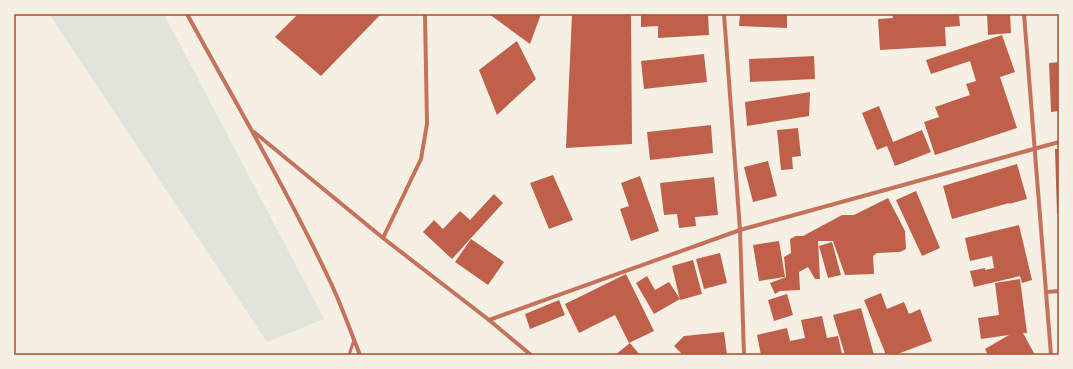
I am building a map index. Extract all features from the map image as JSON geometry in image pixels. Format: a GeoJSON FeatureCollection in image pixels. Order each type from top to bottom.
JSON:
{"type":"FeatureCollection","features":[{"type":"Feature","properties":{"kind":"street"},"geometry":{"type":"LineString","coordinates":[[187,14],[282,184],[329,280],[360,355]]}},
{"type":"Feature","properties":{"kind":"street"},"geometry":{"type":"LineString","coordinates":[[383,238],[421,159],[427,124],[426,14]]}},
{"type":"Feature","properties":{"kind":"street"},"geometry":{"type":"LineString","coordinates":[[724,14],[740,230],[744,355]]}},
{"type":"Feature","properties":{"kind":"street"},"geometry":{"type":"LineString","coordinates":[[1024,14],[1051,355]]}},
{"type":"Feature","properties":{"kind":"street"},"geometry":{"type":"LineString","coordinates":[[252,131],[383,238],[489,320],[531,355]]}},
{"type":"Feature","properties":{"kind":"street"},"geometry":{"type":"LineString","coordinates":[[489,320],[740,230],[1059,142]]}},
{"type":"Feature","properties":{"kind":"street"},"geometry":{"type":"LineString","coordinates":[[1046,292],[1059,290]]}},
{"type":"Feature","properties":{"kind":"lane"},"geometry":{"type":"LineString","coordinates":[[349,355],[354,340]]}},
{"type":"Feature","properties":{"kind":"shaded area"},"geometry":{"type":"Polygon","coordinates":[[[49,14],[164,14],[324,319],[267,342],[49,14]]]}},
{"type":"Feature","properties":{"kind":"building"},"geometry":{"type":"Polygon","coordinates":[[[298,14],[381,14],[321,76],[275,37],[298,14]]]}},
{"type":"Feature","properties":{"kind":"building"},"geometry":{"type":"Polygon","coordinates":[[[489,14],[541,14],[530,44],[489,14]]]}},
{"type":"Feature","properties":{"kind":"building"},"geometry":{"type":"Polygon","coordinates":[[[572,14],[631,14],[632,144],[566,148],[572,14]]]}},
{"type":"Feature","properties":{"kind":"building"},"geometry":{"type":"Polygon","coordinates":[[[641,14],[708,14],[709,35],[658,38],[658,26],[641,27],[641,14]]]}},
{"type":"Feature","properties":{"kind":"building"},"geometry":{"type":"Polygon","coordinates":[[[740,14],[787,14],[787,28],[739,26],[740,14]]]}},
{"type":"Feature","properties":{"kind":"building"},"geometry":{"type":"Polygon","coordinates":[[[892,14],[959,14],[960,26],[945,27],[946,46],[880,50],[878,19],[893,18],[892,14]]]}},
{"type":"Feature","properties":{"kind":"building"},"geometry":{"type":"Polygon","coordinates":[[[987,14],[1010,14],[1011,33],[988,35],[987,14]]]}},
{"type":"Feature","properties":{"kind":"building"},"geometry":{"type":"Polygon","coordinates":[[[1002,35],[1015,72],[1000,77],[1017,128],[935,155],[924,122],[939,117],[935,107],[970,95],[966,84],[976,81],[970,61],[931,74],[926,60],[1002,35]]]}},
{"type":"Feature","properties":{"kind":"building"},"geometry":{"type":"Polygon","coordinates":[[[517,41],[536,79],[497,115],[479,70],[517,41]]]}},
{"type":"Feature","properties":{"kind":"building"},"geometry":{"type":"Polygon","coordinates":[[[704,54],[707,82],[644,89],[641,61],[704,54]]]}},
{"type":"Feature","properties":{"kind":"building"},"geometry":{"type":"Polygon","coordinates":[[[814,56],[815,79],[750,82],[749,59],[814,56]]]}},
{"type":"Feature","properties":{"kind":"building"},"geometry":{"type":"Polygon","coordinates":[[[1059,62],[1059,111],[1051,112],[1049,63],[1059,62]]]}},
{"type":"Feature","properties":{"kind":"building"},"geometry":{"type":"Polygon","coordinates":[[[810,92],[809,116],[747,126],[745,102],[810,92]]]}},
{"type":"Feature","properties":{"kind":"building"},"geometry":{"type":"Polygon","coordinates":[[[879,106],[893,142],[922,130],[931,152],[895,166],[887,146],[877,150],[862,113],[879,106]]]}},
{"type":"Feature","properties":{"kind":"building"},"geometry":{"type":"Polygon","coordinates":[[[711,125],[713,153],[650,160],[647,132],[711,125]]]}},
{"type":"Feature","properties":{"kind":"building"},"geometry":{"type":"Polygon","coordinates":[[[798,128],[801,156],[792,157],[793,169],[781,170],[777,130],[798,128]]]}},
{"type":"Feature","properties":{"kind":"building"},"geometry":{"type":"Polygon","coordinates":[[[1055,149],[1059,149],[1059,214],[1057,214],[1055,149]]]}},
{"type":"Feature","properties":{"kind":"building"},"geometry":{"type":"Polygon","coordinates":[[[768,161],[777,196],[753,202],[744,167],[768,161]]]}},
{"type":"Feature","properties":{"kind":"building"},"geometry":{"type":"Polygon","coordinates":[[[1017,164],[1027,199],[952,219],[943,186],[1017,164]]]}},
{"type":"Feature","properties":{"kind":"building"},"geometry":{"type":"Polygon","coordinates":[[[553,175],[573,220],[549,229],[530,183],[553,175]]]}},
{"type":"Feature","properties":{"kind":"building"},"geometry":{"type":"Polygon","coordinates":[[[640,176],[659,231],[631,241],[620,209],[629,206],[621,183],[640,176]]]}},
{"type":"Feature","properties":{"kind":"building"},"geometry":{"type":"Polygon","coordinates":[[[714,177],[718,215],[695,217],[696,226],[679,228],[677,214],[664,215],[660,183],[714,177]]]}},
{"type":"Feature","properties":{"kind":"building"},"geometry":{"type":"Polygon","coordinates":[[[916,191],[940,248],[922,256],[896,200],[916,191]]]}},
{"type":"Feature","properties":{"kind":"building"},"geometry":{"type":"Polygon","coordinates":[[[494,194],[503,203],[452,259],[423,232],[434,220],[443,229],[460,211],[470,220],[494,194]]]}},
{"type":"Feature","properties":{"kind":"building"},"geometry":{"type":"Polygon","coordinates":[[[888,198],[905,231],[906,249],[900,252],[877,253],[873,256],[874,274],[845,275],[833,241],[818,241],[820,279],[815,279],[808,267],[799,272],[800,290],[780,291],[775,294],[770,283],[786,277],[784,257],[791,253],[790,239],[796,236],[803,236],[842,215],[854,215],[888,198]]]}},
{"type":"Feature","properties":{"kind":"building"},"geometry":{"type":"Polygon","coordinates":[[[1019,225],[1032,280],[1022,283],[1020,276],[974,287],[970,271],[994,268],[992,256],[970,261],[965,238],[1019,225]]]}},
{"type":"Feature","properties":{"kind":"building"},"geometry":{"type":"Polygon","coordinates":[[[471,239],[504,262],[488,285],[455,262],[471,239]]]}},
{"type":"Feature","properties":{"kind":"building"},"geometry":{"type":"Polygon","coordinates":[[[779,241],[785,277],[759,281],[753,245],[779,241]]]}},
{"type":"Feature","properties":{"kind":"building"},"geometry":{"type":"Polygon","coordinates":[[[832,242],[841,275],[828,278],[819,246],[832,242]]]}},
{"type":"Feature","properties":{"kind":"building"},"geometry":{"type":"Polygon","coordinates":[[[720,253],[727,283],[704,289],[696,259],[720,253]]]}},
{"type":"Feature","properties":{"kind":"building"},"geometry":{"type":"Polygon","coordinates":[[[693,260],[702,294],[680,300],[672,266],[693,260]]]}},
{"type":"Feature","properties":{"kind":"building"},"geometry":{"type":"Polygon","coordinates":[[[626,274],[654,331],[629,343],[615,315],[579,333],[565,304],[626,274]]]}},
{"type":"Feature","properties":{"kind":"building"},"geometry":{"type":"Polygon","coordinates":[[[647,276],[655,290],[669,282],[680,299],[654,314],[636,283],[647,276]]]}},
{"type":"Feature","properties":{"kind":"building"},"geometry":{"type":"Polygon","coordinates":[[[1020,279],[1027,333],[1023,333],[1035,355],[988,355],[985,349],[1009,335],[981,339],[978,318],[999,315],[995,283],[1020,279]]]}},
{"type":"Feature","properties":{"kind":"building"},"geometry":{"type":"Polygon","coordinates":[[[881,293],[887,309],[904,302],[909,314],[920,309],[932,341],[895,355],[886,355],[864,300],[881,293]]]}},
{"type":"Feature","properties":{"kind":"building"},"geometry":{"type":"Polygon","coordinates":[[[787,294],[793,315],[774,321],[768,300],[787,294]]]}},
{"type":"Feature","properties":{"kind":"building"},"geometry":{"type":"Polygon","coordinates":[[[559,300],[565,315],[530,329],[525,314],[559,300]]]}},
{"type":"Feature","properties":{"kind":"building"},"geometry":{"type":"Polygon","coordinates":[[[861,308],[874,355],[845,355],[833,315],[861,308]]]}},
{"type":"Feature","properties":{"kind":"building"},"geometry":{"type":"Polygon","coordinates":[[[822,316],[827,338],[838,336],[842,354],[761,355],[757,335],[787,328],[790,341],[805,338],[801,320],[822,316]]]}},
{"type":"Feature","properties":{"kind":"building"},"geometry":{"type":"Polygon","coordinates":[[[724,332],[727,355],[683,355],[674,346],[684,336],[724,332]]]}},
{"type":"Feature","properties":{"kind":"building"},"geometry":{"type":"Polygon","coordinates":[[[630,343],[640,355],[615,355],[630,343]]]}}]}
